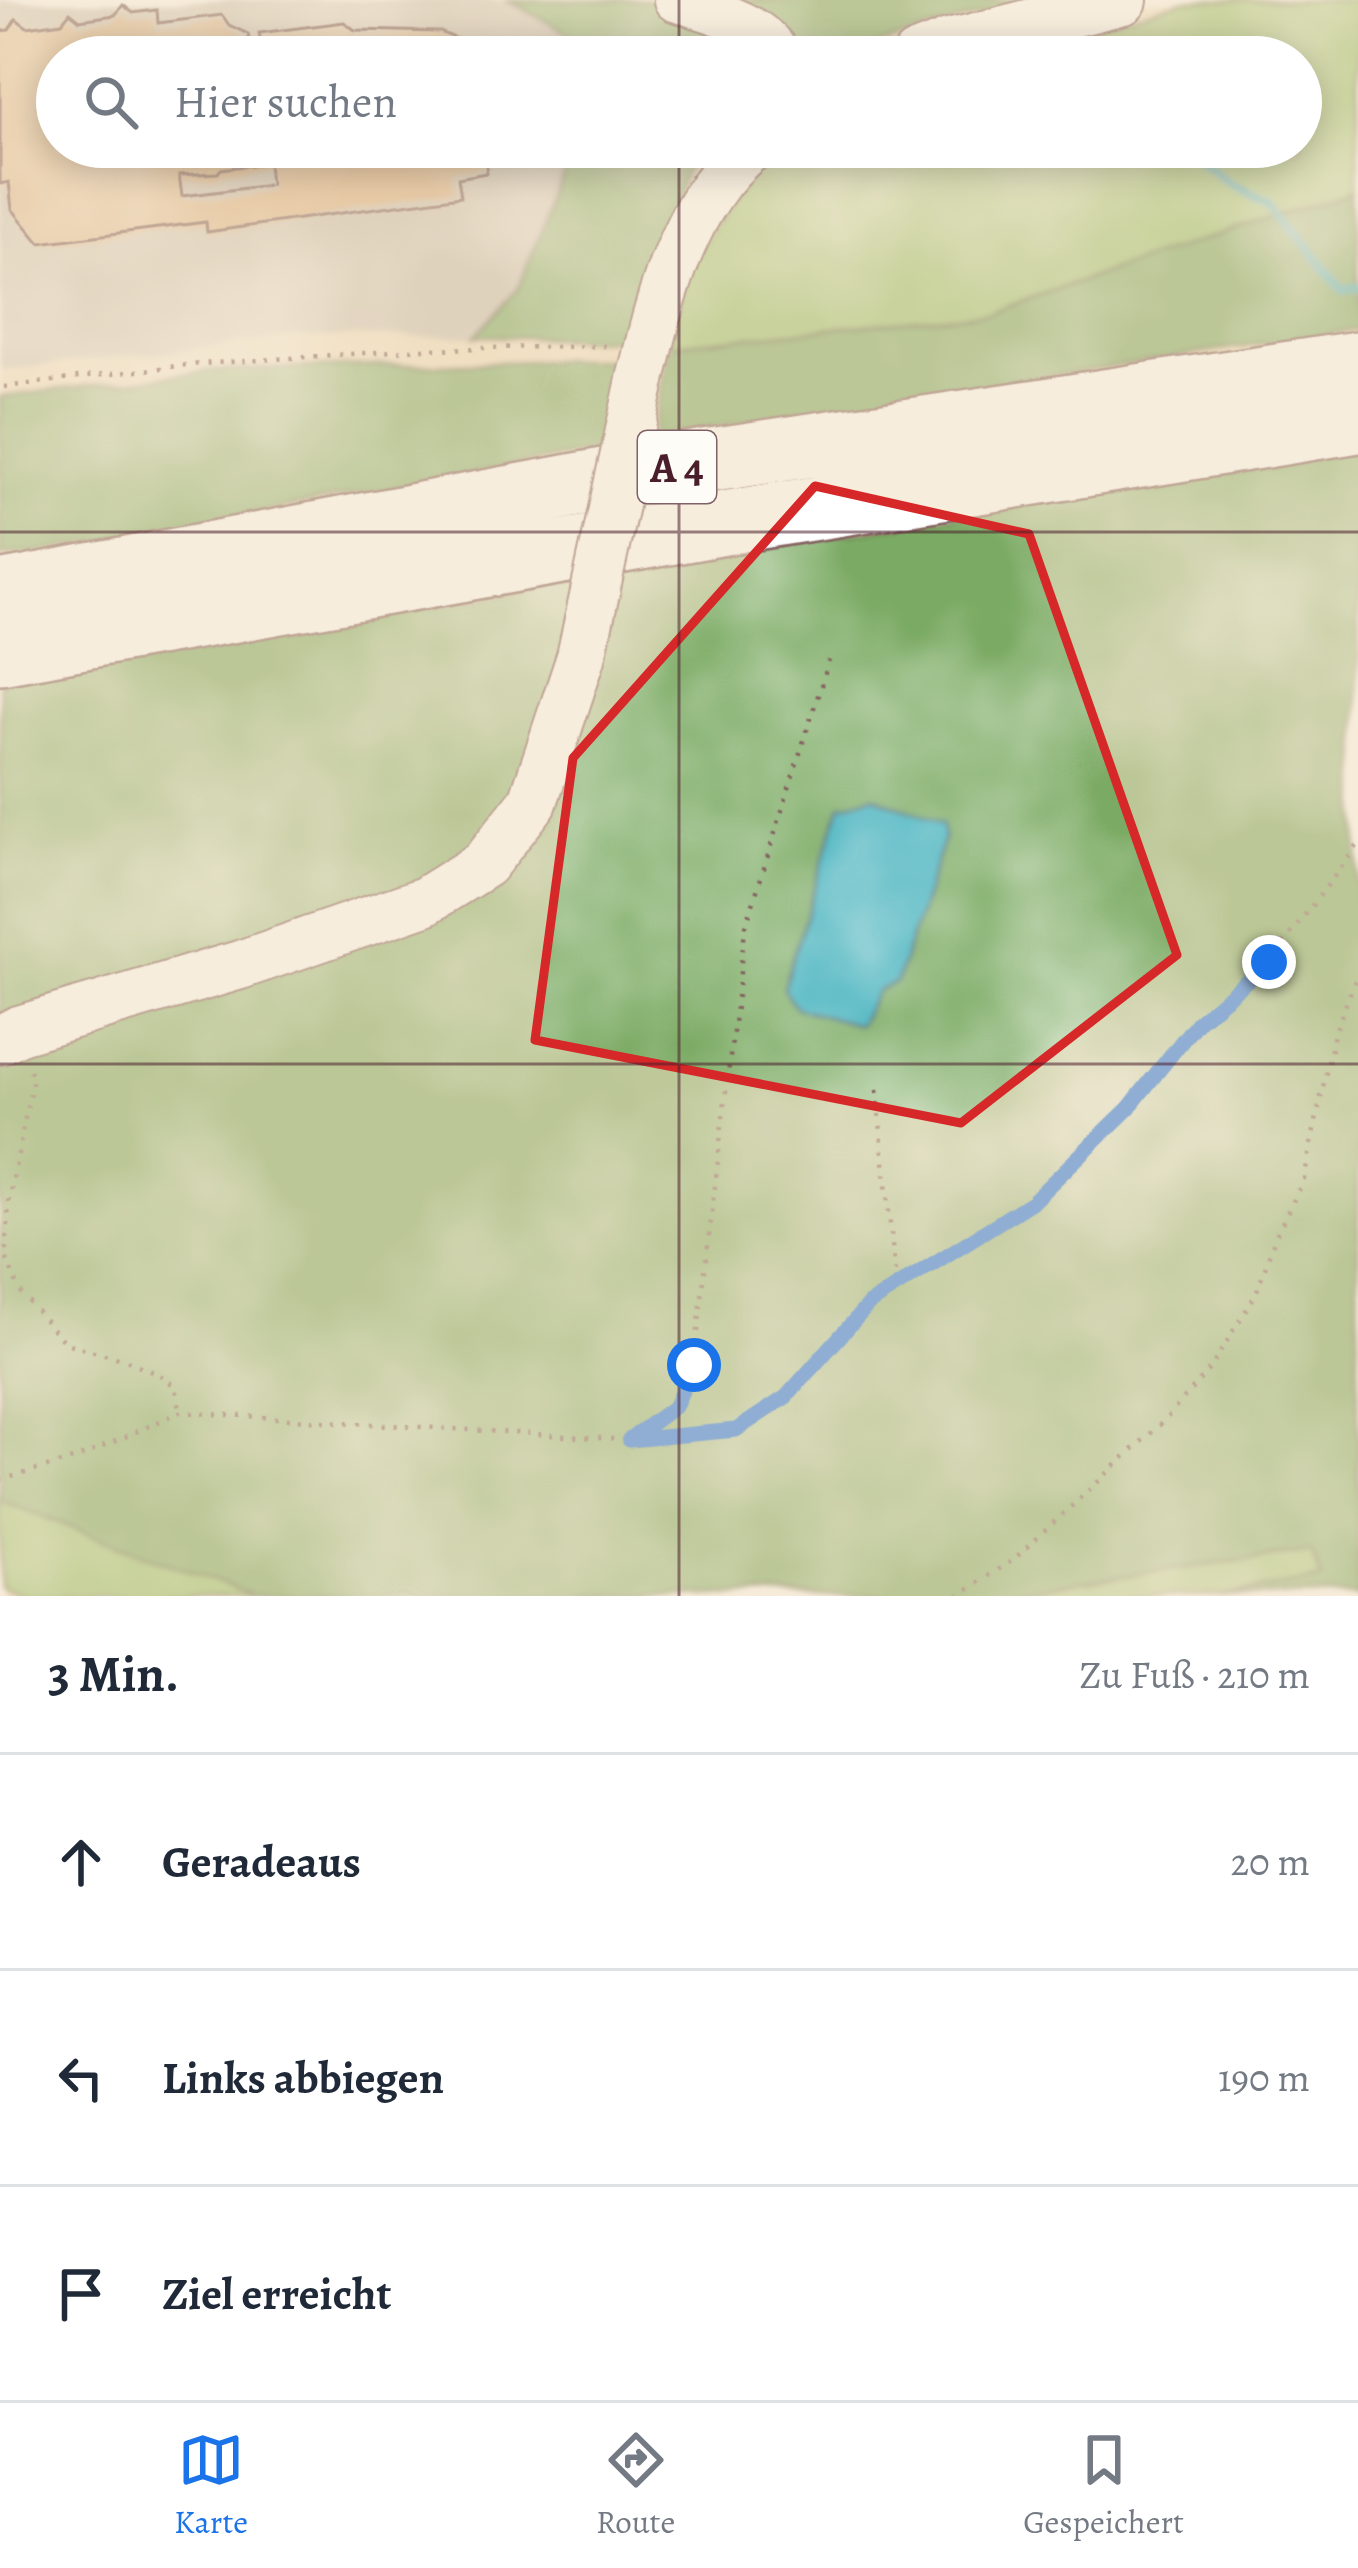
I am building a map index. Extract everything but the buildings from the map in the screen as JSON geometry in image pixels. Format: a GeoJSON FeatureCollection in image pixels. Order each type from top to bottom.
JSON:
{"type":"FeatureCollection","features":[{"type":"Feature","properties":{"kind":"highway","name":"A 4"},"geometry":{"type":"LineString","coordinates":[[0,593],[705,461],[1358,363]]}},
{"type":"Feature","properties":{"kind":"highway","name":"A 4"},"geometry":{"type":"LineString","coordinates":[[29,645],[730,522],[1358,421]]}},
{"type":"Feature","properties":{"kind":"highway"},"geometry":{"type":"LineString","coordinates":[[0,674],[46,663],[29,645]]}},
{"type":"Feature","properties":{"kind":"main road"},"geometry":{"type":"LineString","coordinates":[[981,36],[1123,0]]}},
{"type":"Feature","properties":{"kind":"main road"},"geometry":{"type":"LineString","coordinates":[[10,1035],[406,908],[484,864],[533,802],[581,657],[645,363],[679,248],[707,197],[733,168]]}},
{"type":"Feature","properties":{"kind":"street"},"geometry":{"type":"LineString","coordinates":[[675,0],[735,20],[759,36]]}},
{"type":"Feature","properties":{"kind":"path"},"geometry":{"type":"LineString","coordinates":[[1,387],[186,365],[352,354],[645,363]]}},
{"type":"Feature","properties":{"kind":"path"},"geometry":{"type":"LineString","coordinates":[[629,1440],[675,1406],[694,1365],[745,929],[830,657]]}},
{"type":"Feature","properties":{"kind":"path"},"geometry":{"type":"LineString","coordinates":[[0,1480],[76,1459],[180,1412],[629,1440],[736,1430],[786,1397],[869,1304],[1033,1201],[1049,1186],[1129,1108],[1198,1021],[1269,962],[1358,845]]}},
{"type":"Feature","properties":{"kind":"path"},"geometry":{"type":"LineString","coordinates":[[958,1596],[1013,1560],[1164,1420],[1211,1367],[1256,1294],[1275,1237],[1304,1179],[1334,1034],[1358,973]]}},
{"type":"Feature","properties":{"kind":"path"},"geometry":{"type":"LineString","coordinates":[[10,1035],[33,1078],[9,1198],[6,1257],[20,1292],[65,1342],[159,1374],[176,1387],[180,1412]]}},
{"type":"Feature","properties":{"kind":"path"},"geometry":{"type":"LineString","coordinates":[[877,1090],[896,1286]]}},
{"type":"Feature","properties":{"kind":"highlighted area"},"geometry":{"type":"Polygon","coordinates":[[[815,486],[1029,534],[1177,955],[961,1123],[535,1040],[573,758],[815,486]]]}},
{"type":"Feature","properties":{"kind":"shaded area"},"geometry":{"type":"Polygon","coordinates":[[[0,0],[508,0],[572,36],[36,36],[36,168],[567,168],[518,289],[475,336],[296,338],[5,370],[0,366],[0,0]]]}},
{"type":"Feature","properties":{"kind":"green space"},"geometry":{"type":"Polygon","coordinates":[[[508,0],[1035,0],[912,36],[572,36],[508,0]]]}},
{"type":"Feature","properties":{"kind":"green space"},"geometry":{"type":"Polygon","coordinates":[[[1185,0],[1358,0],[1358,188],[989,312],[669,344],[691,260],[736,194],[763,168],[1322,168],[1322,36],[1055,36],[1185,0]]]}},
{"type":"Feature","properties":{"kind":"green space"},"geometry":{"type":"Polygon","coordinates":[[[567,168],[686,168],[627,340],[475,336],[518,289],[567,168]]]}},
{"type":"Feature","properties":{"kind":"green space"},"geometry":{"type":"Polygon","coordinates":[[[1358,188],[1358,330],[652,437],[669,344],[989,312],[1358,188]]]}},
{"type":"Feature","properties":{"kind":"green space"},"geometry":{"type":"Polygon","coordinates":[[[623,358],[599,451],[53,551],[0,556],[0,397],[206,371],[623,358]]]}},
{"type":"Feature","properties":{"kind":"green space"},"geometry":{"type":"Polygon","coordinates":[[[1358,443],[1358,1596],[1222,1596],[1321,1580],[1311,1552],[963,1596],[255,1596],[0,1501],[0,682],[1358,443]]]}},
{"type":"Feature","properties":{"kind":"green space"},"geometry":{"type":"Polygon","coordinates":[[[0,1493],[267,1596],[27,1596],[0,1587],[0,1493]]]}},
{"type":"Feature","properties":{"kind":"green space"},"geometry":{"type":"Polygon","coordinates":[[[1312,1552],[1322,1580],[1222,1596],[963,1596],[1312,1552]]]}},
{"type":"Feature","properties":{"kind":"water"},"geometry":{"type":"Polygon","coordinates":[[[873,795],[942,825],[944,839],[896,982],[877,991],[858,1025],[796,1008],[783,988],[841,805],[873,795]]]}},
{"type":"Feature","properties":{"kind":"waterway"},"geometry":{"type":"LineString","coordinates":[[1210,168],[1229,183],[1273,202],[1343,290],[1358,287]]}},
{"type":"Feature","properties":{"kind":"route"},"geometry":{"type":"LineString","coordinates":[[694,1365],[675,1406],[629,1440],[736,1430],[786,1397],[869,1304],[1033,1201],[1129,1108],[1198,1021],[1269,962]]}}]}
